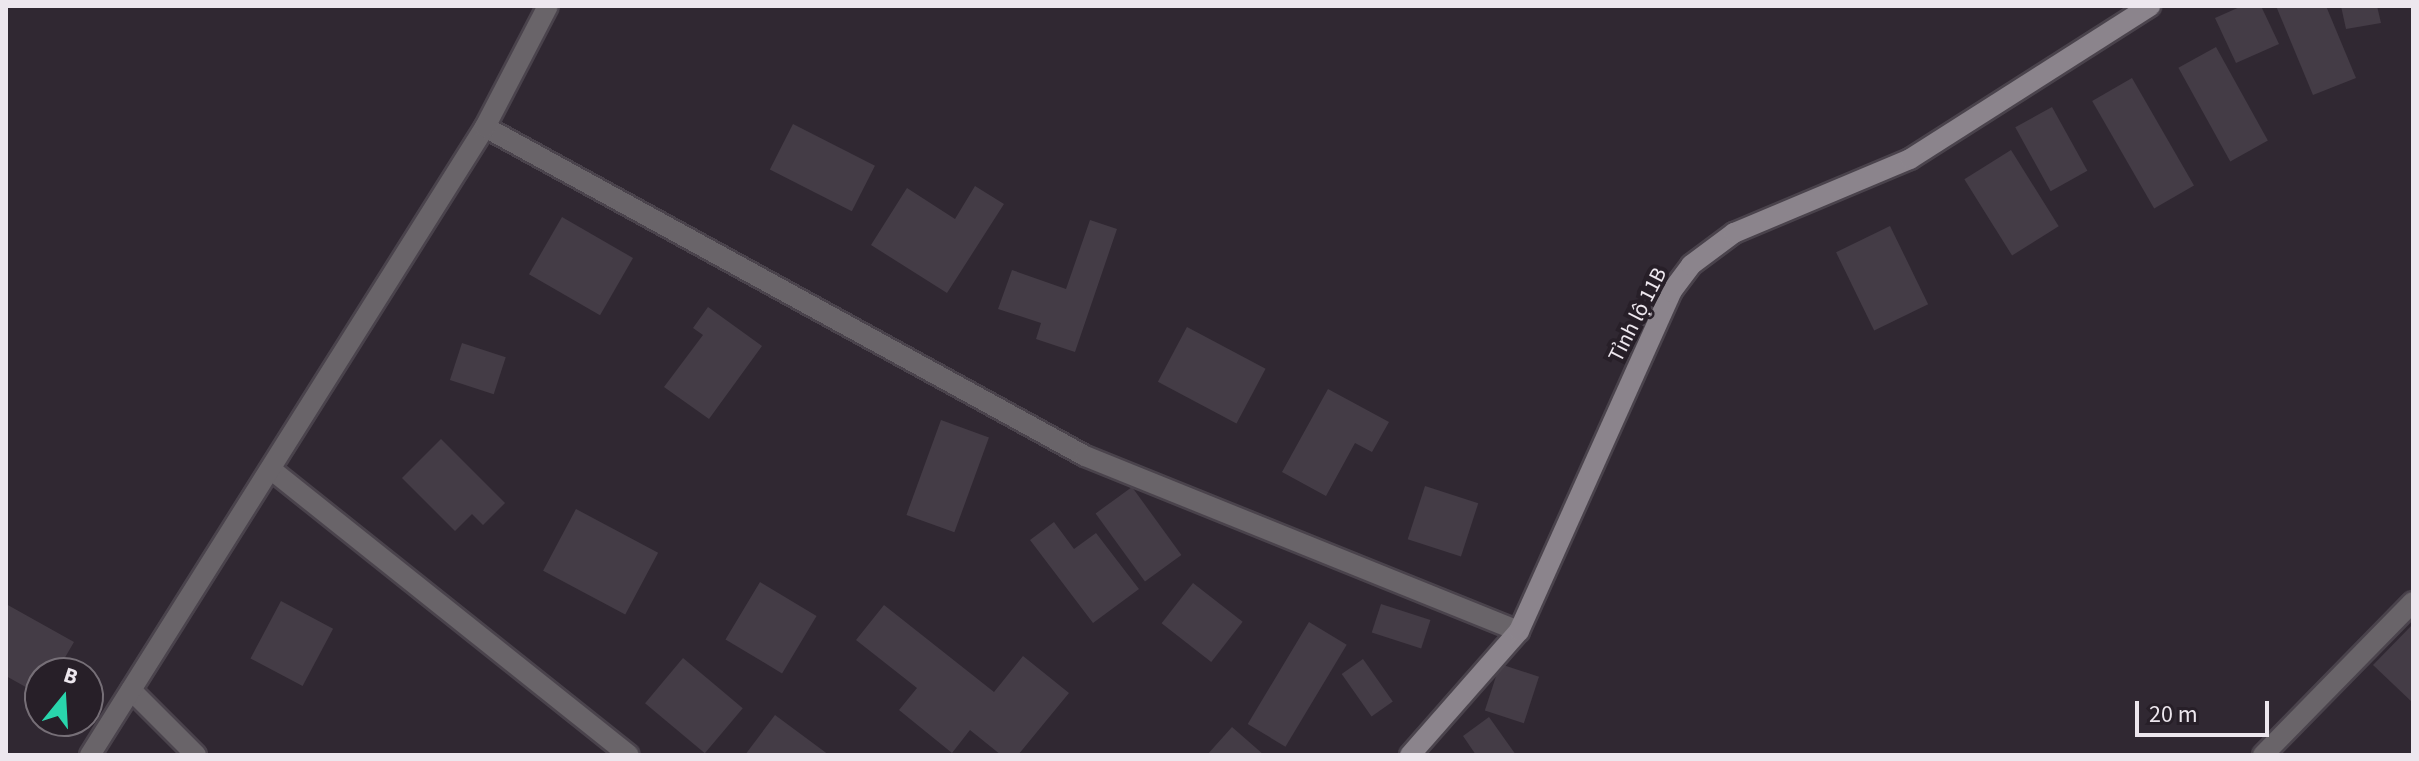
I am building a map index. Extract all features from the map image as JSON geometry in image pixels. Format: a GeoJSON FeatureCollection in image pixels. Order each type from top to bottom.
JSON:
{"type":"FeatureCollection","features":[{"type":"Feature","properties":{"kind":"main road","name":"Tỉnh lộ 11B"},"geometry":{"type":"LineString","coordinates":[[1410,755],[1519,631],[1671,292],[1691,265],[1734,233],[1910,159],[2150,6]]}},
{"type":"Feature","properties":{"kind":"street"},"geometry":{"type":"LineString","coordinates":[[90,755],[273,471],[485,127],[548,6]]}},
{"type":"Feature","properties":{"kind":"street"},"geometry":{"type":"LineString","coordinates":[[2121,27],[2125,6]]}},
{"type":"Feature","properties":{"kind":"street"},"geometry":{"type":"LineString","coordinates":[[485,127],[1085,456],[1519,631]]}},
{"type":"Feature","properties":{"kind":"street"},"geometry":{"type":"LineString","coordinates":[[273,471],[629,755]]}},
{"type":"Feature","properties":{"kind":"street"},"geometry":{"type":"LineString","coordinates":[[2263,755],[2413,602]]}},
{"type":"Feature","properties":{"kind":"street"},"geometry":{"type":"LineString","coordinates":[[131,690],[196,755]]}},
{"type":"Feature","properties":{"kind":"building"},"geometry":{"type":"Polygon","coordinates":[[[2242,6],[2261,6],[2279,44],[2236,63],[2215,18],[2242,6]]]}},
{"type":"Feature","properties":{"kind":"building"},"geometry":{"type":"Polygon","coordinates":[[[2276,6],[2326,6],[2356,78],[2313,95],[2276,6]]]}},
{"type":"Feature","properties":{"kind":"building"},"geometry":{"type":"Polygon","coordinates":[[[2341,6],[2377,6],[2381,23],[2346,29],[2341,6]]]}},
{"type":"Feature","properties":{"kind":"building"},"geometry":{"type":"Polygon","coordinates":[[[2216,47],[2268,141],[2230,161],[2178,68],[2216,47]]]}},
{"type":"Feature","properties":{"kind":"building"},"geometry":{"type":"Polygon","coordinates":[[[2132,78],[2194,185],[2154,208],[2092,101],[2132,78]]]}},
{"type":"Feature","properties":{"kind":"building"},"geometry":{"type":"Polygon","coordinates":[[[2052,107],[2087,171],[2051,191],[2015,127],[2052,107]]]}},
{"type":"Feature","properties":{"kind":"building"},"geometry":{"type":"Polygon","coordinates":[[[793,124],[875,166],[852,211],[770,169],[793,124]]]}},
{"type":"Feature","properties":{"kind":"building"},"geometry":{"type":"Polygon","coordinates":[[[2011,150],[2059,226],[2012,255],[1964,179],[2011,150]]]}},
{"type":"Feature","properties":{"kind":"building"},"geometry":{"type":"Polygon","coordinates":[[[975,186],[1004,204],[947,293],[871,245],[907,188],[955,219],[975,186]]]}},
{"type":"Feature","properties":{"kind":"building"},"geometry":{"type":"Polygon","coordinates":[[[562,217],[633,258],[600,315],[529,274],[562,217]]]}},
{"type":"Feature","properties":{"kind":"building"},"geometry":{"type":"Polygon","coordinates":[[[1090,220],[1117,229],[1075,352],[1036,339],[1041,323],[998,309],[1012,270],[1066,289],[1090,220]]]}},
{"type":"Feature","properties":{"kind":"building"},"geometry":{"type":"Polygon","coordinates":[[[1890,226],[1928,304],[1874,330],[1836,252],[1890,226]]]}},
{"type":"Feature","properties":{"kind":"building"},"geometry":{"type":"Polygon","coordinates":[[[708,307],[762,346],[709,419],[664,387],[703,335],[693,328],[708,307]]]}},
{"type":"Feature","properties":{"kind":"building"},"geometry":{"type":"Polygon","coordinates":[[[1187,327],[1266,369],[1236,424],[1158,382],[1187,327]]]}},
{"type":"Feature","properties":{"kind":"building"},"geometry":{"type":"Polygon","coordinates":[[[462,343],[506,357],[494,394],[450,380],[462,343]]]}},
{"type":"Feature","properties":{"kind":"building"},"geometry":{"type":"Polygon","coordinates":[[[1328,389],[1389,422],[1372,452],[1355,443],[1326,496],[1282,472],[1328,389]]]}},
{"type":"Feature","properties":{"kind":"building"},"geometry":{"type":"Polygon","coordinates":[[[941,420],[989,437],[954,532],[906,515],[941,420]]]}},
{"type":"Feature","properties":{"kind":"building"},"geometry":{"type":"Polygon","coordinates":[[[441,439],[505,503],[483,525],[472,514],[455,531],[402,478],[441,439]]]}},
{"type":"Feature","properties":{"kind":"building"},"geometry":{"type":"Polygon","coordinates":[[[1425,486],[1478,503],[1461,557],[1408,539],[1425,486]]]}},
{"type":"Feature","properties":{"kind":"building"},"geometry":{"type":"Polygon","coordinates":[[[1132,487],[1181,555],[1145,581],[1096,513],[1132,487]]]}},
{"type":"Feature","properties":{"kind":"building"},"geometry":{"type":"Polygon","coordinates":[[[576,509],[658,553],[625,614],[543,571],[576,509]]]}},
{"type":"Feature","properties":{"kind":"building"},"geometry":{"type":"Polygon","coordinates":[[[1054,522],[1074,549],[1096,533],[1139,589],[1093,623],[1030,540],[1054,522]]]}},
{"type":"Feature","properties":{"kind":"building"},"geometry":{"type":"Polygon","coordinates":[[[760,582],[817,616],[782,673],[725,639],[760,582]]]}},
{"type":"Feature","properties":{"kind":"building"},"geometry":{"type":"Polygon","coordinates":[[[1193,583],[1243,622],[1211,662],[1162,623],[1193,583]]]}},
{"type":"Feature","properties":{"kind":"building"},"geometry":{"type":"Polygon","coordinates":[[[281,601],[333,629],[303,686],[250,658],[281,601]]]}},
{"type":"Feature","properties":{"kind":"building"},"geometry":{"type":"Polygon","coordinates":[[[6,604],[74,642],[65,657],[24,657],[24,686],[6,676],[6,604]]]}},
{"type":"Feature","properties":{"kind":"building"},"geometry":{"type":"Polygon","coordinates":[[[1381,604],[1430,620],[1421,649],[1372,633],[1381,604]]]}},
{"type":"Feature","properties":{"kind":"building"},"geometry":{"type":"Polygon","coordinates":[[[884,605],[994,692],[1023,656],[1069,693],[1018,755],[1001,755],[970,730],[952,753],[899,710],[917,688],[856,640],[884,605]]]}},
{"type":"Feature","properties":{"kind":"building"},"geometry":{"type":"Polygon","coordinates":[[[1309,622],[1347,645],[1285,747],[1248,724],[1309,622]]]}},
{"type":"Feature","properties":{"kind":"building"},"geometry":{"type":"Polygon","coordinates":[[[2413,624],[2413,703],[2373,665],[2413,624]]]}},
{"type":"Feature","properties":{"kind":"building"},"geometry":{"type":"Polygon","coordinates":[[[683,658],[743,708],[705,753],[645,703],[683,658]]]}},
{"type":"Feature","properties":{"kind":"building"},"geometry":{"type":"Polygon","coordinates":[[[1363,659],[1393,702],[1372,717],[1342,674],[1363,659]]]}},
{"type":"Feature","properties":{"kind":"building"},"geometry":{"type":"Polygon","coordinates":[[[1500,664],[1539,677],[1524,723],[1485,711],[1500,664]]]}},
{"type":"Feature","properties":{"kind":"building"},"geometry":{"type":"Polygon","coordinates":[[[775,715],[829,755],[745,755],[775,715]]]}},
{"type":"Feature","properties":{"kind":"building"},"geometry":{"type":"Polygon","coordinates":[[[1489,717],[1516,755],[1476,755],[1463,736],[1489,717]]]}},
{"type":"Feature","properties":{"kind":"building"},"geometry":{"type":"Polygon","coordinates":[[[1232,727],[1264,755],[1207,755],[1232,727]]]}}]}
